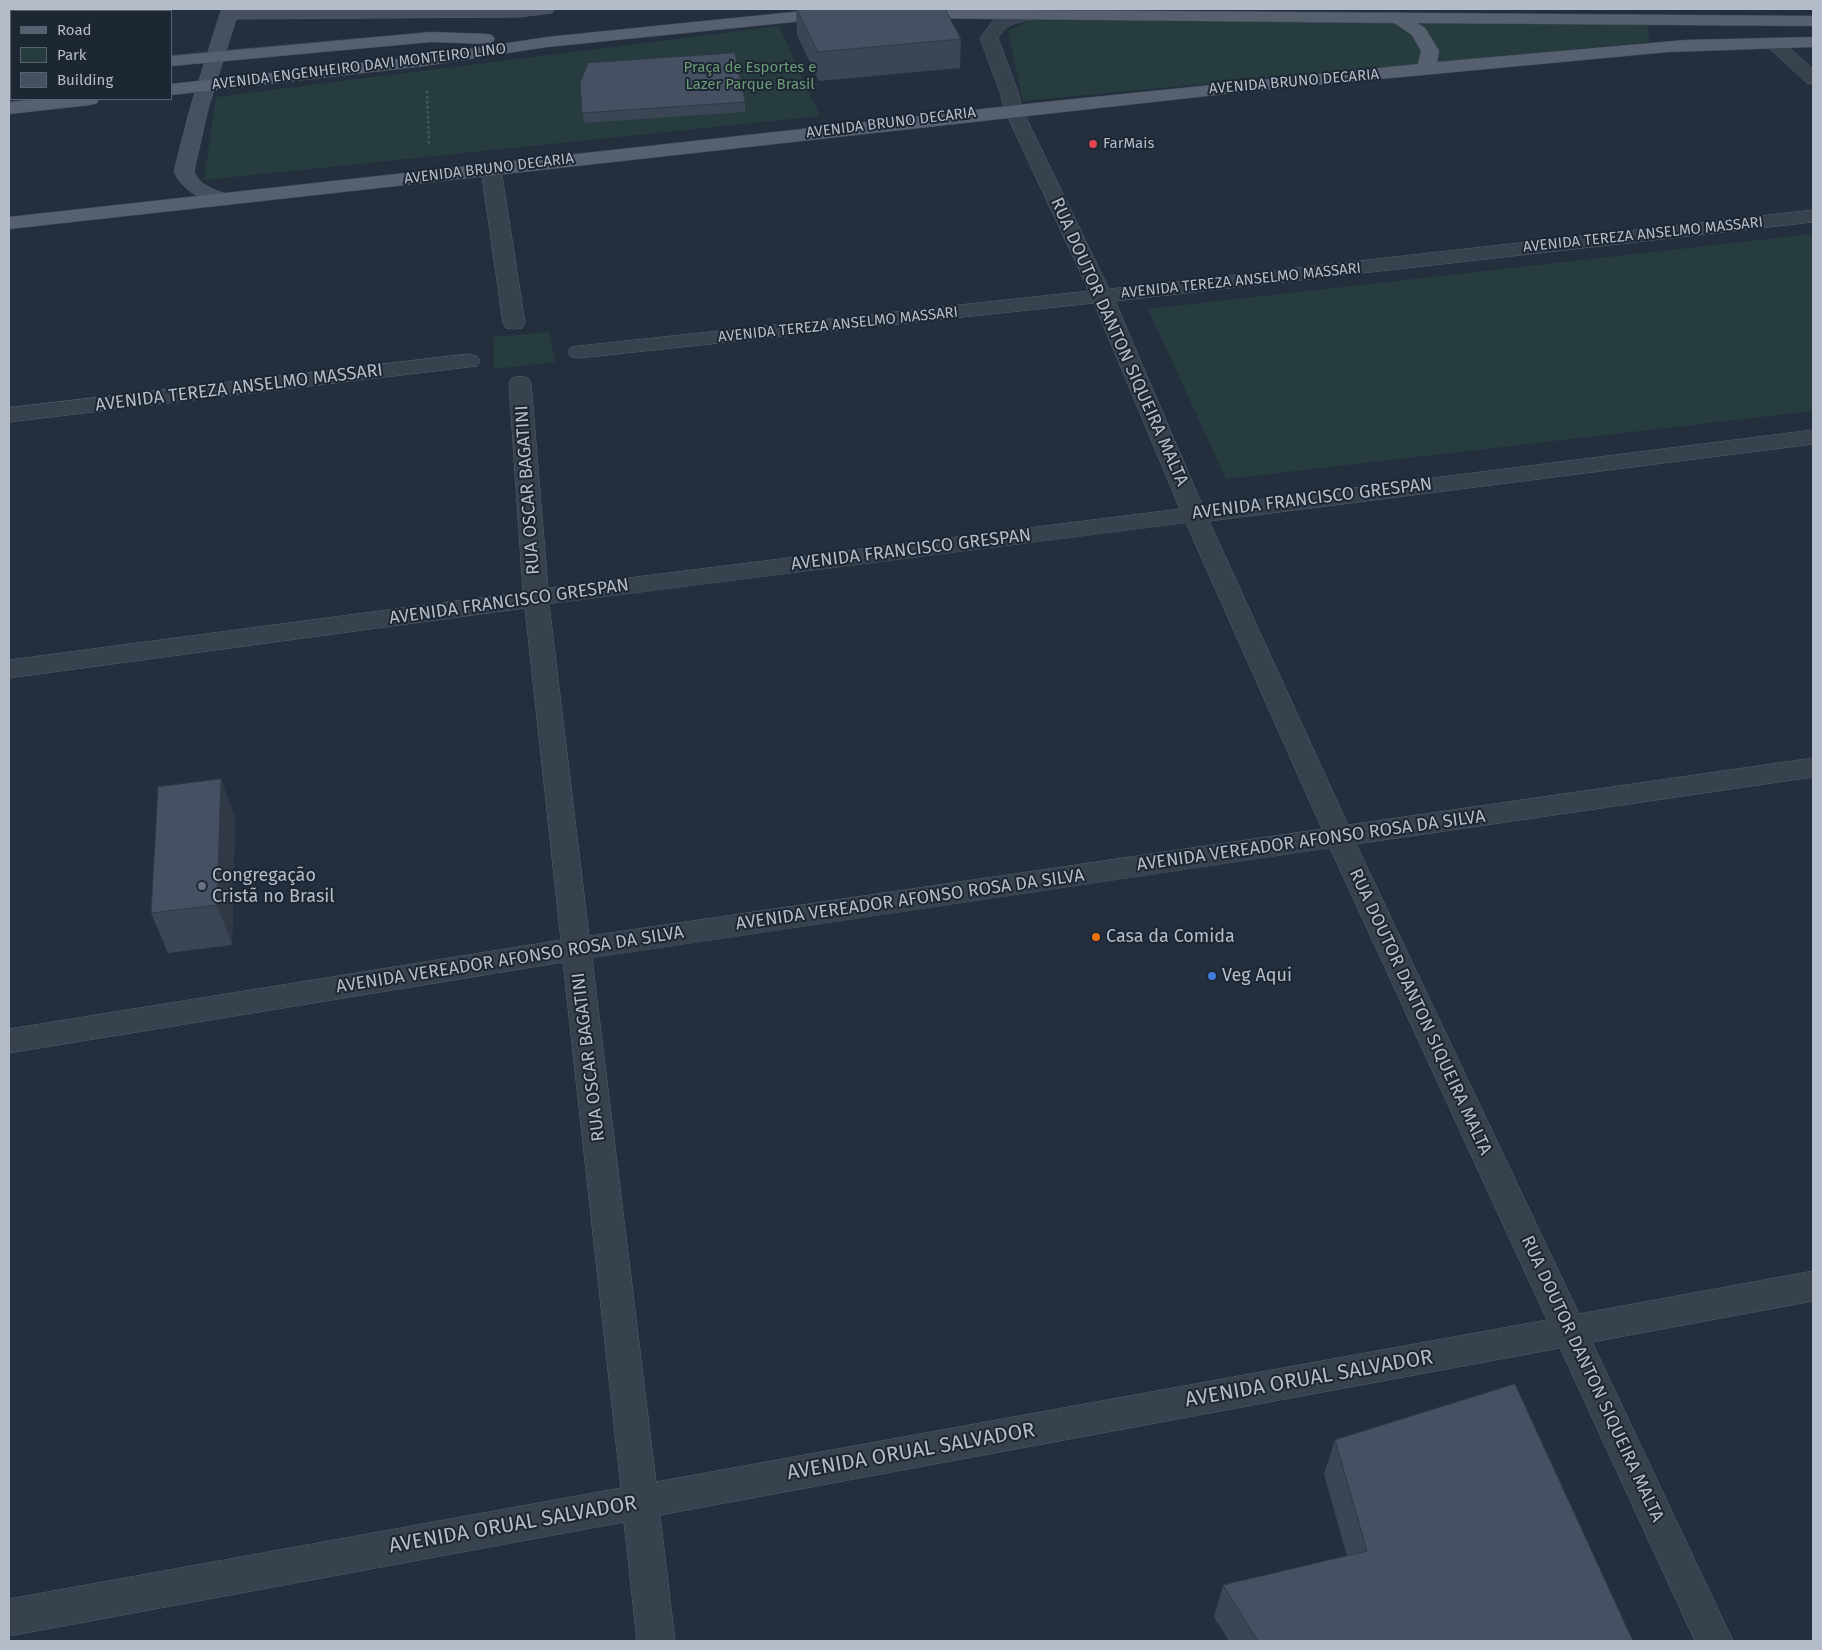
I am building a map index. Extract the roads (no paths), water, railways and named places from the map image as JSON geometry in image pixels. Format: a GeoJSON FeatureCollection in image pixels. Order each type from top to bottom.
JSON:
{"type":"FeatureCollection","features":[{"type":"Feature","properties":{"kind":"main road"},"geometry":{"type":"LineString","coordinates":[[704,10],[813,15]]}},
{"type":"Feature","properties":{"kind":"main road"},"geometry":{"type":"LineString","coordinates":[[889,13],[925,11],[1028,15],[1813,21]]}},
{"type":"Feature","properties":{"kind":"main road","name":"AVENIDA ENGENHEIRO DAVI MONTEIRO LINO"},"geometry":{"type":"LineString","coordinates":[[172,90],[424,61],[547,42],[813,15],[851,14]]}},
{"type":"Feature","properties":{"kind":"main road"},"geometry":{"type":"LineString","coordinates":[[1399,18],[1418,32],[1430,51],[1426,70]]}},
{"type":"Feature","properties":{"kind":"main road","name":"AVENIDA ENGENHEIRO DAVI MONTEIRO LINO"},"geometry":{"type":"LineString","coordinates":[[172,61],[431,37],[547,42]]}},
{"type":"Feature","properties":{"kind":"main road","name":"AVENIDA BRUNO DECARIA"},"geometry":{"type":"LineString","coordinates":[[9,223],[226,200],[1013,109],[1674,46],[1776,45],[1813,42]]}},
{"type":"Feature","properties":{"kind":"main road"},"geometry":{"type":"LineString","coordinates":[[9,108],[81,100]]}},
{"type":"Feature","properties":{"kind":"street"},"geometry":{"type":"LineString","coordinates":[[226,200],[190,184],[185,178],[184,171],[215,56],[230,12],[519,12],[546,9]]}},
{"type":"Feature","properties":{"kind":"street","name":"RUA DOUTOR DANTON SIQUEIRA MALTA"},"geometry":{"type":"LineString","coordinates":[[1028,15],[1004,20],[994,27],[989,38],[1009,92],[1013,109],[1102,296],[1194,514],[1339,837],[1714,1641]]}},
{"type":"Feature","properties":{"kind":"street"},"geometry":{"type":"LineString","coordinates":[[1776,45],[1813,79]]}},
{"type":"Feature","properties":{"kind":"street"},"geometry":{"type":"LineString","coordinates":[[491,169],[514,323]]}},
{"type":"Feature","properties":{"kind":"street","name":"AVENIDA TEREZA ANSELMO MASSARI"},"geometry":{"type":"LineString","coordinates":[[579,352],[1102,296],[1813,216]]}},
{"type":"Feature","properties":{"kind":"street","name":"AVENIDA TEREZA ANSELMO MASSARI"},"geometry":{"type":"LineString","coordinates":[[9,415],[468,361]]}},
{"type":"Feature","properties":{"kind":"street","name":"RUA OSCAR BAGATINI"},"geometry":{"type":"LineString","coordinates":[[520,383],[536,598],[656,1641]]}},
{"type":"Feature","properties":{"kind":"street","name":"AVENIDA FRANCISCO GRESPAN"},"geometry":{"type":"LineString","coordinates":[[9,669],[536,598],[1813,437]]}},
{"type":"Feature","properties":{"kind":"street","name":"AVENIDA VEREADOR AFONSO ROSA DA SILVA"},"geometry":{"type":"LineString","coordinates":[[9,1041],[576,948],[1813,767]]}},
{"type":"Feature","properties":{"kind":"street","name":"AVENIDA ORUAL SALVADOR"},"geometry":{"type":"LineString","coordinates":[[9,1618],[1813,1286]]}},
{"type":"Feature","properties":{"kind":"place","name":"FarMais"},"geometry":{"type":"Point","coordinates":[1093,144]}},
{"type":"Feature","properties":{"kind":"place","name":"Congregação Cristã no Brasil"},"geometry":{"type":"Point","coordinates":[202,886]}},
{"type":"Feature","properties":{"kind":"place","name":"Casa da Comida"},"geometry":{"type":"Point","coordinates":[1096,937]}},
{"type":"Feature","properties":{"kind":"place","name":"Veg Aqui"},"geometry":{"type":"Point","coordinates":[1212,976]}},
{"type":"Feature","properties":{"kind":"park label","name":"Praça de Esportes e Lazer Parque Brasil"},"geometry":{"type":"Point","coordinates":[750,76]}}]}
